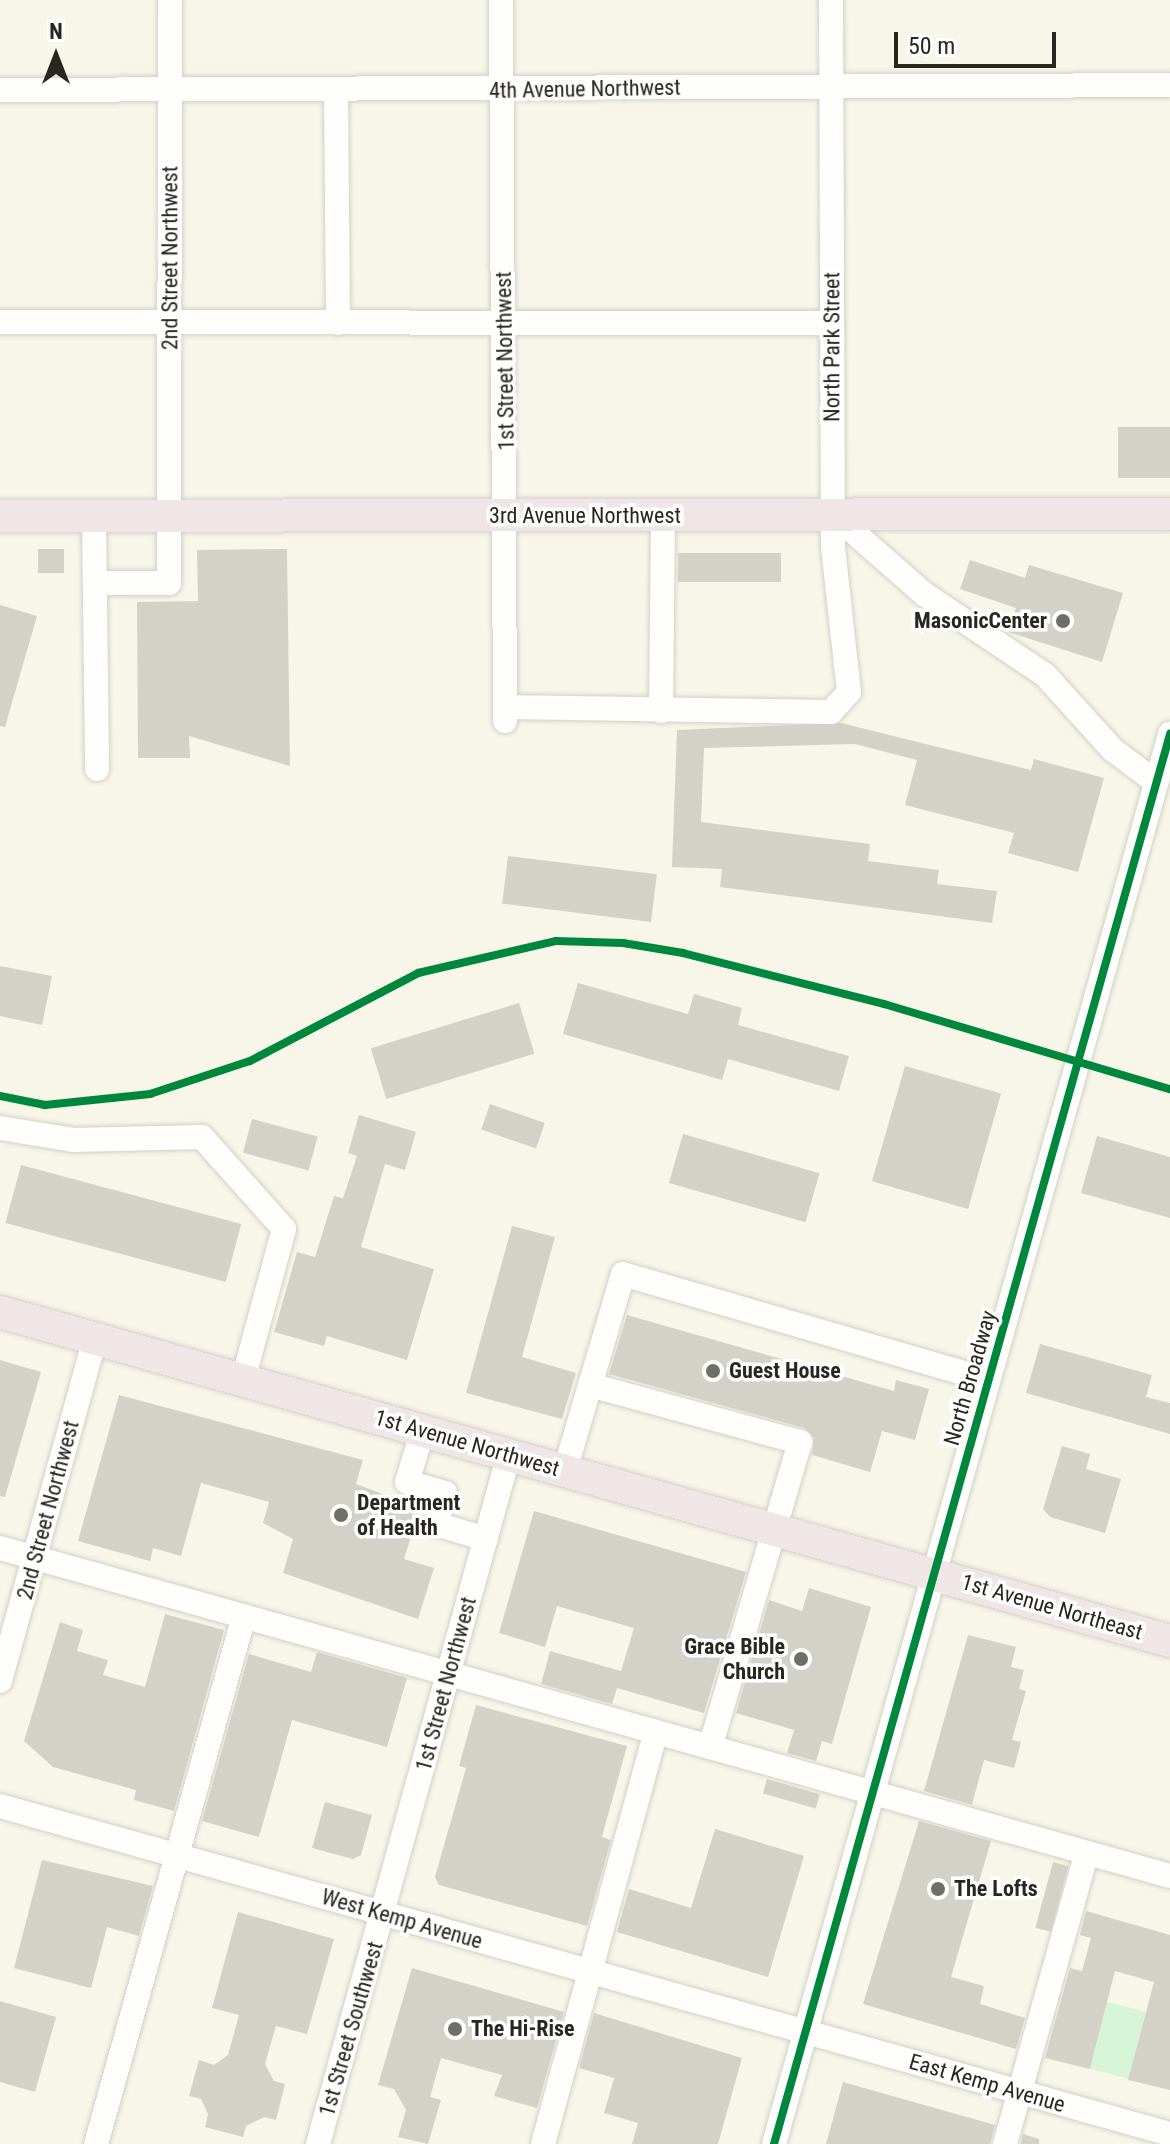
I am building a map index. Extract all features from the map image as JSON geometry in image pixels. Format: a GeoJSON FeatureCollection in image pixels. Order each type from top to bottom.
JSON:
{"type":"FeatureCollection","features":[{"type":"Feature","properties":{"kind":"main road","name":"3rd Avenue Northwest"},"geometry":{"type":"LineString","coordinates":[[0,516],[1170,514]]}},
{"type":"Feature","properties":{"kind":"main road","name":"1st Avenue Northwest"},"geometry":{"type":"LineString","coordinates":[[0,1312],[934,1574]]}},
{"type":"Feature","properties":{"kind":"main road","name":"1st Avenue Northeast"},"geometry":{"type":"LineString","coordinates":[[934,1574],[1170,1641]]}},
{"type":"Feature","properties":{"kind":"street","name":"2nd Street Northwest"},"geometry":{"type":"LineString","coordinates":[[95,583],[169,583],[170,0]]}},
{"type":"Feature","properties":{"kind":"street","name":"1st Street Northwest"},"geometry":{"type":"LineString","coordinates":[[501,0],[505,714],[661,711]]}},
{"type":"Feature","properties":{"kind":"street","name":"North Park Street"},"geometry":{"type":"LineString","coordinates":[[661,711],[831,712],[849,692],[833,514],[831,0]]}},
{"type":"Feature","properties":{"kind":"street","name":"4th Avenue Northwest"},"geometry":{"type":"LineString","coordinates":[[0,90],[1170,85]]}},
{"type":"Feature","properties":{"kind":"street"},"geometry":{"type":"LineString","coordinates":[[336,90],[338,323]]}},
{"type":"Feature","properties":{"kind":"street"},"geometry":{"type":"LineString","coordinates":[[0,322],[832,323]]}},
{"type":"Feature","properties":{"kind":"street"},"geometry":{"type":"LineString","coordinates":[[833,514],[924,594],[1045,675],[1113,750],[1156,782]]}},
{"type":"Feature","properties":{"kind":"street"},"geometry":{"type":"LineString","coordinates":[[661,711],[663,515]]}},
{"type":"Feature","properties":{"kind":"street"},"geometry":{"type":"LineString","coordinates":[[94,516],[97,769]]}},
{"type":"Feature","properties":{"kind":"street","name":"North Broadway"},"geometry":{"type":"LineString","coordinates":[[774,2144],[1170,734]]}},
{"type":"Feature","properties":{"kind":"street"},"geometry":{"type":"LineString","coordinates":[[0,1128],[73,1140],[202,1137],[284,1229],[243,1380]]}},
{"type":"Feature","properties":{"kind":"street"},"geometry":{"type":"LineString","coordinates":[[565,1470],[623,1274],[988,1380]]}},
{"type":"Feature","properties":{"kind":"street","name":"2nd Street Northwest"},"geometry":{"type":"LineString","coordinates":[[0,1681],[95,1338]]}},
{"type":"Feature","properties":{"kind":"street"},"geometry":{"type":"LineString","coordinates":[[590,1385],[800,1442],[710,1747]]}},
{"type":"Feature","properties":{"kind":"street"},"geometry":{"type":"LineString","coordinates":[[423,1430],[407,1482],[445,1493],[436,1524],[486,1539]]}},
{"type":"Feature","properties":{"kind":"street","name":"1st Street Northwest"},"geometry":{"type":"LineString","coordinates":[[384,1914],[509,1454]]}},
{"type":"Feature","properties":{"kind":"street"},"geometry":{"type":"LineString","coordinates":[[0,1548],[1170,1876]]}},
{"type":"Feature","properties":{"kind":"street"},"geometry":{"type":"LineString","coordinates":[[96,2144],[244,1616]]}},
{"type":"Feature","properties":{"kind":"street"},"geometry":{"type":"LineString","coordinates":[[543,2144],[656,1732]]}},
{"type":"Feature","properties":{"kind":"street","name":"West Kemp Avenue"},"geometry":{"type":"LineString","coordinates":[[0,1806],[804,2033]]}},
{"type":"Feature","properties":{"kind":"street"},"geometry":{"type":"LineString","coordinates":[[1005,2144],[1087,1853]]}},
{"type":"Feature","properties":{"kind":"street","name":"1st Street Southwest"},"geometry":{"type":"LineString","coordinates":[[318,2144],[384,1914]]}},
{"type":"Feature","properties":{"kind":"street","name":"East Kemp Avenue"},"geometry":{"type":"LineString","coordinates":[[804,2033],[1170,2134]]}},
{"type":"Feature","properties":{"kind":"green space"},"geometry":{"type":"Polygon","coordinates":[[[1107,2002],[1146,2012],[1129,2079],[1090,2069],[1107,2002]]]}},
{"type":"Feature","properties":{"kind":"building"},"geometry":{"type":"Polygon","coordinates":[[[1118,427],[1170,427],[1170,478],[1118,478],[1118,427]]]}},
{"type":"Feature","properties":{"kind":"building"},"geometry":{"type":"Polygon","coordinates":[[[38,549],[64,549],[64,573],[38,573],[38,549]]]}},
{"type":"Feature","properties":{"kind":"building"},"geometry":{"type":"Polygon","coordinates":[[[287,549],[290,766],[189,736],[190,758],[138,758],[137,602],[198,601],[197,550],[287,549]]]}},
{"type":"Feature","properties":{"kind":"building"},"geometry":{"type":"Polygon","coordinates":[[[678,553],[781,553],[781,582],[678,582],[678,553]]]}},
{"type":"Feature","properties":{"kind":"building","name":"MasonicCenter"},"geometry":{"type":"Polygon","coordinates":[[[970,560],[1025,578],[1029,565],[1123,593],[1102,662],[1008,632],[1016,608],[960,589],[970,560]]]}},
{"type":"Feature","properties":{"kind":"building"},"geometry":{"type":"Polygon","coordinates":[[[0,605],[37,616],[5,727],[0,726],[0,605]]]}},
{"type":"Feature","properties":{"kind":"building"},"geometry":{"type":"Polygon","coordinates":[[[841,723],[1031,770],[1034,759],[1104,778],[1078,872],[1008,853],[1014,833],[905,805],[917,760],[855,744],[704,748],[701,822],[870,844],[868,861],[939,870],[937,884],[997,891],[992,923],[720,887],[722,869],[672,867],[677,730],[841,723]]]}},
{"type":"Feature","properties":{"kind":"building"},"geometry":{"type":"Polygon","coordinates":[[[508,856],[657,874],[651,922],[502,904],[508,856]]]}},
{"type":"Feature","properties":{"kind":"building"},"geometry":{"type":"Polygon","coordinates":[[[0,966],[52,976],[42,1025],[0,1016],[0,966]]]}},
{"type":"Feature","properties":{"kind":"building"},"geometry":{"type":"Polygon","coordinates":[[[578,983],[688,1014],[694,994],[742,1008],[738,1025],[849,1056],[839,1091],[728,1059],[722,1080],[563,1034],[578,983]]]}},
{"type":"Feature","properties":{"kind":"building"},"geometry":{"type":"Polygon","coordinates":[[[519,1003],[534,1054],[386,1099],[371,1048],[519,1003]]]}},
{"type":"Feature","properties":{"kind":"building"},"geometry":{"type":"Polygon","coordinates":[[[905,1066],[1001,1094],[968,1209],[872,1181],[905,1066]]]}},
{"type":"Feature","properties":{"kind":"building"},"geometry":{"type":"Polygon","coordinates":[[[490,1104],[545,1123],[536,1148],[481,1130],[490,1104]]]}},
{"type":"Feature","properties":{"kind":"building"},"geometry":{"type":"Polygon","coordinates":[[[359,1115],[416,1132],[405,1170],[385,1164],[361,1247],[434,1269],[407,1360],[327,1336],[324,1346],[274,1332],[297,1252],[315,1257],[334,1196],[343,1198],[357,1156],[348,1153],[359,1115]]]}},
{"type":"Feature","properties":{"kind":"building"},"geometry":{"type":"Polygon","coordinates":[[[252,1119],[318,1137],[309,1170],[243,1153],[252,1119]]]}},
{"type":"Feature","properties":{"kind":"building"},"geometry":{"type":"Polygon","coordinates":[[[683,1134],[819,1173],[805,1222],[669,1183],[683,1134]]]}},
{"type":"Feature","properties":{"kind":"building"},"geometry":{"type":"Polygon","coordinates":[[[1097,1136],[1170,1157],[1170,1218],[1081,1193],[1097,1136]]]}},
{"type":"Feature","properties":{"kind":"building"},"geometry":{"type":"Polygon","coordinates":[[[21,1165],[241,1224],[226,1282],[5,1223],[21,1165]]]}},
{"type":"Feature","properties":{"kind":"building"},"geometry":{"type":"Polygon","coordinates":[[[512,1226],[555,1237],[522,1357],[576,1373],[562,1419],[466,1393],[512,1226]]]}},
{"type":"Feature","properties":{"kind":"building","name":"Guest House"},"geometry":{"type":"Polygon","coordinates":[[[627,1315],[894,1391],[896,1380],[929,1389],[915,1440],[882,1431],[870,1472],[812,1455],[814,1438],[804,1428],[609,1374],[627,1315]]]}},
{"type":"Feature","properties":{"kind":"building"},"geometry":{"type":"Polygon","coordinates":[[[1040,1344],[1152,1375],[1146,1397],[1170,1403],[1170,1434],[1026,1393],[1040,1344]]]}},
{"type":"Feature","properties":{"kind":"building"},"geometry":{"type":"Polygon","coordinates":[[[0,1360],[41,1372],[5,1497],[0,1496],[0,1360]]]}},
{"type":"Feature","properties":{"kind":"building"},"geometry":{"type":"Polygon","coordinates":[[[119,1395],[363,1460],[356,1484],[420,1508],[404,1559],[434,1568],[418,1619],[283,1573],[293,1539],[263,1523],[269,1502],[201,1483],[181,1556],[153,1548],[150,1561],[78,1541],[119,1395]]]}},
{"type":"Feature","properties":{"kind":"building"},"geometry":{"type":"Polygon","coordinates":[[[1062,1446],[1090,1454],[1086,1469],[1121,1479],[1105,1533],[1050,1517],[1043,1509],[1062,1446]]]}},
{"type":"Feature","properties":{"kind":"building"},"geometry":{"type":"Polygon","coordinates":[[[534,1511],[746,1572],[704,1713],[617,1688],[612,1704],[541,1684],[550,1651],[621,1671],[634,1628],[557,1606],[545,1647],[499,1633],[534,1511]]]}},
{"type":"Feature","properties":{"kind":"building"},"geometry":{"type":"Polygon","coordinates":[[[809,1588],[871,1607],[832,1744],[822,1741],[816,1761],[787,1753],[794,1730],[736,1713],[769,1600],[802,1611],[809,1588]]]}},
{"type":"Feature","properties":{"kind":"building"},"geometry":{"type":"Polygon","coordinates":[[[165,1614],[224,1630],[174,1811],[134,1800],[136,1790],[53,1767],[24,1741],[60,1622],[83,1630],[77,1651],[108,1660],[103,1675],[145,1687],[165,1614]]]}},
{"type":"Feature","properties":{"kind":"building"},"geometry":{"type":"Polygon","coordinates":[[[968,1635],[1016,1647],[1011,1667],[1024,1670],[1019,1689],[1026,1691],[1012,1740],[1021,1742],[1014,1768],[984,1760],[972,1805],[924,1791],[968,1635]]]}},
{"type":"Feature","properties":{"kind":"building"},"geometry":{"type":"Polygon","coordinates":[[[317,1652],[407,1678],[387,1747],[292,1720],[259,1837],[202,1821],[249,1654],[311,1672],[317,1652]]]}},
{"type":"Feature","properties":{"kind":"building"},"geometry":{"type":"Polygon","coordinates":[[[476,1705],[627,1746],[602,1837],[611,1840],[587,1926],[439,1885],[435,1877],[466,1768],[459,1766],[476,1705]]]}},
{"type":"Feature","properties":{"kind":"building"},"geometry":{"type":"Polygon","coordinates":[[[767,1779],[820,1794],[816,1809],[763,1793],[767,1779]]]}},
{"type":"Feature","properties":{"kind":"building"},"geometry":{"type":"Polygon","coordinates":[[[325,1802],[372,1815],[361,1855],[353,1859],[312,1848],[325,1802]]]}},
{"type":"Feature","properties":{"kind":"building"},"geometry":{"type":"Polygon","coordinates":[[[919,1821],[991,1841],[951,1977],[984,1986],[980,2004],[1025,2018],[1016,2049],[863,2004],[919,1821]]]}},
{"type":"Feature","properties":{"kind":"building"},"geometry":{"type":"Polygon","coordinates":[[[715,1829],[804,1856],[768,1977],[617,1932],[629,1889],[691,1908],[715,1829]]]}},
{"type":"Feature","properties":{"kind":"building"},"geometry":{"type":"Polygon","coordinates":[[[42,1860],[153,1886],[139,1936],[107,1927],[91,1988],[14,1968],[42,1860]]]}},
{"type":"Feature","properties":{"kind":"building"},"geometry":{"type":"Polygon","coordinates":[[[1053,1862],[1068,1866],[1051,1932],[1035,1928],[1053,1862]]]}},
{"type":"Feature","properties":{"kind":"building"},"geometry":{"type":"Polygon","coordinates":[[[1086,1911],[1170,1935],[1170,2090],[1128,2080],[1154,1982],[1115,1971],[1090,2069],[1045,2058],[1070,1968],[1082,1971],[1091,1938],[1080,1935],[1086,1911]]]}},
{"type":"Feature","properties":{"kind":"building"},"geometry":{"type":"Polygon","coordinates":[[[238,1912],[334,1939],[307,2034],[276,2026],[265,2064],[274,2081],[285,2084],[276,2120],[264,2117],[246,2126],[243,2137],[205,2127],[208,2114],[201,2099],[189,2096],[199,2060],[214,2065],[228,2055],[239,2015],[212,2008],[238,1912]]]}},
{"type":"Feature","properties":{"kind":"building","name":"The Hi-Rise"},"geometry":{"type":"Polygon","coordinates":[[[412,1968],[564,2012],[537,2108],[494,2096],[502,2075],[441,2058],[430,2097],[441,2100],[428,2144],[398,2137],[406,2110],[394,2089],[378,2085],[412,1968]]]}},
{"type":"Feature","properties":{"kind":"building"},"geometry":{"type":"Polygon","coordinates":[[[0,2001],[56,2017],[35,2092],[0,2082],[0,2001]]]}},
{"type":"Feature","properties":{"kind":"building"},"geometry":{"type":"Polygon","coordinates":[[[594,2013],[742,2058],[718,2144],[632,2144],[638,2123],[604,2113],[614,2078],[579,2068],[594,2013]]]}},
{"type":"Feature","properties":{"kind":"building"},"geometry":{"type":"Polygon","coordinates":[[[843,2082],[995,2125],[990,2144],[826,2144],[843,2082]]]}},
{"type":"Feature","properties":{"kind":"building"},"geometry":{"type":"Polygon","coordinates":[[[1023,2134],[1039,2139],[1039,2144],[1021,2144],[1023,2134]]]}},
{"type":"Feature","properties":{"kind":"cycle path"},"geometry":{"type":"LineString","coordinates":[[774,2144],[1170,734]]}},
{"type":"Feature","properties":{"kind":"cycle path"},"geometry":{"type":"LineString","coordinates":[[0,1096],[45,1105],[150,1094],[250,1061],[418,973],[556,941],[623,943],[683,953],[884,1004],[1170,1089]]}},
{"type":"Feature","properties":{"kind":"place","name":"MasonicCenter"},"geometry":{"type":"Point","coordinates":[1063,621]}},
{"type":"Feature","properties":{"kind":"place","name":"Guest House"},"geometry":{"type":"Point","coordinates":[713,1371]}},
{"type":"Feature","properties":{"kind":"place","name":"Department of Health"},"geometry":{"type":"Point","coordinates":[341,1515]}},
{"type":"Feature","properties":{"kind":"place","name":"Grace Bible Church"},"geometry":{"type":"Point","coordinates":[801,1659]}},
{"type":"Feature","properties":{"kind":"place","name":"The Lofts"},"geometry":{"type":"Point","coordinates":[938,1889]}},
{"type":"Feature","properties":{"kind":"place","name":"The Hi-Rise"},"geometry":{"type":"Point","coordinates":[455,2029]}}]}
